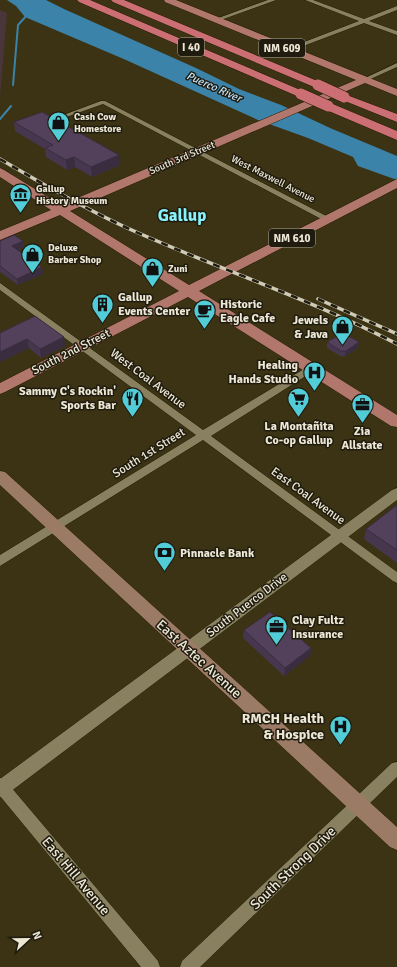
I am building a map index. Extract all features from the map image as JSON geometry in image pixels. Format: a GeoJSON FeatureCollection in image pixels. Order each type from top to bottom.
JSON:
{"type":"FeatureCollection","features":[{"type":"Feature","properties":{"kind":"highway","name":"I 40"},"geometry":{"type":"LineString","coordinates":[[82,0],[397,136]]}},
{"type":"Feature","properties":{"kind":"highway","name":"I 40"},"geometry":{"type":"LineString","coordinates":[[116,0],[397,118]]}},
{"type":"Feature","properties":{"kind":"main road","name":"NM 609"},"geometry":{"type":"LineString","coordinates":[[168,0],[397,93]]}},
{"type":"Feature","properties":{"kind":"main road","name":"South 3rd Street"},"geometry":{"type":"LineString","coordinates":[[0,236],[364,80]]}},
{"type":"Feature","properties":{"kind":"main road"},"geometry":{"type":"LineString","coordinates":[[0,172],[397,422]]}},
{"type":"Feature","properties":{"kind":"main road","name":"South 2nd Street"},"geometry":{"type":"LineString","coordinates":[[0,389],[396,184]]}},
{"type":"Feature","properties":{"kind":"main road","name":"East Aztec Avenue"},"geometry":{"type":"LineString","coordinates":[[0,476],[397,840]]}},
{"type":"Feature","properties":{"kind":"street"},"geometry":{"type":"LineString","coordinates":[[216,20],[273,0]]}},
{"type":"Feature","properties":{"kind":"street"},"geometry":{"type":"LineString","coordinates":[[308,0],[397,33]]}},
{"type":"Feature","properties":{"kind":"street"},"geometry":{"type":"LineString","coordinates":[[288,50],[397,8]]}},
{"type":"Feature","properties":{"kind":"street"},"geometry":{"type":"LineString","coordinates":[[364,80],[397,65]]}},
{"type":"Feature","properties":{"kind":"street","name":"West Maxwell Avenue"},"geometry":{"type":"LineString","coordinates":[[53,120],[103,102],[328,219]]}},
{"type":"Feature","properties":{"kind":"street","name":"West Coal Avenue"},"geometry":{"type":"LineString","coordinates":[[0,286],[202,436]]}},
{"type":"Feature","properties":{"kind":"street","name":"South 1st Street"},"geometry":{"type":"LineString","coordinates":[[0,561],[312,368]]}},
{"type":"Feature","properties":{"kind":"street","name":"East Coal Avenue"},"geometry":{"type":"LineString","coordinates":[[202,436],[340,535],[397,578]]}},
{"type":"Feature","properties":{"kind":"street","name":"South Puerco Drive"},"geometry":{"type":"LineString","coordinates":[[1,787],[397,493]]}},
{"type":"Feature","properties":{"kind":"street","name":"South Strong Drive"},"geometry":{"type":"LineString","coordinates":[[188,967],[397,768]]}},
{"type":"Feature","properties":{"kind":"street","name":"East Hill Avenue"},"geometry":{"type":"LineString","coordinates":[[1,787],[152,967]]}},
{"type":"Feature","properties":{"kind":"shaded area"},"geometry":{"type":"Polygon","coordinates":[[[0,10],[7,13],[0,98],[0,10]]]}},
{"type":"Feature","properties":{"kind":"water","name":"Puerco River"},"geometry":{"type":"Polygon","coordinates":[[[7,0],[46,0],[239,89],[281,105],[330,128],[397,156],[397,180],[358,166],[353,157],[308,138],[258,120],[126,60],[25,17],[16,6],[7,0]]]}},
{"type":"Feature","properties":{"kind":"building","name":"Cash Cow Homestore"},"geometry":{"type":"Polygon","coordinates":[[[42,112],[119,155],[91,167],[74,157],[66,160],[45,148],[53,145],[14,122],[42,112]]]}},
{"type":"Feature","properties":{"kind":"building"},"geometry":{"type":"Polygon","coordinates":[[[14,235],[23,241],[12,246],[42,267],[17,279],[0,266],[0,241],[14,235]]]}},
{"type":"Feature","properties":{"kind":"building"},"geometry":{"type":"Polygon","coordinates":[[[35,316],[64,337],[40,349],[27,339],[0,352],[0,333],[35,316]]]}},
{"type":"Feature","properties":{"kind":"building"},"geometry":{"type":"Polygon","coordinates":[[[343,333],[359,342],[346,351],[341,351],[327,342],[343,333]]]}},
{"type":"Feature","properties":{"kind":"building"},"geometry":{"type":"Polygon","coordinates":[[[397,505],[397,550],[366,529],[397,505]]]}},
{"type":"Feature","properties":{"kind":"building","name":"Clay Fultz Insurance"},"geometry":{"type":"Polygon","coordinates":[[[270,612],[311,648],[285,668],[244,630],[270,612]]]}},
{"type":"Feature","properties":{"kind":"waterway"},"geometry":{"type":"LineString","coordinates":[[13,85],[18,25],[28,14]]}},
{"type":"Feature","properties":{"kind":"waterway"},"geometry":{"type":"LineString","coordinates":[[0,119],[11,106]]}},
{"type":"Feature","properties":{"kind":"railway"},"geometry":{"type":"LineString","coordinates":[[0,159],[77,203],[125,227],[330,312],[397,344]]}},
{"type":"Feature","properties":{"kind":"railway"},"geometry":{"type":"LineString","coordinates":[[318,299],[397,334]]}},
{"type":"Feature","properties":{"kind":"place","name":"Cash Cow Homestore"},"geometry":{"type":"Point","coordinates":[58,142]}},
{"type":"Feature","properties":{"kind":"place","name":"Gallup History Museum"},"geometry":{"type":"Point","coordinates":[20,214]}},
{"type":"Feature","properties":{"kind":"place","name":"Deluxe Barber Shop"},"geometry":{"type":"Point","coordinates":[32,274]}},
{"type":"Feature","properties":{"kind":"place","name":"Zuni"},"geometry":{"type":"Point","coordinates":[152,288]}},
{"type":"Feature","properties":{"kind":"place","name":"Gallup Events Center"},"geometry":{"type":"Point","coordinates":[102,324]}},
{"type":"Feature","properties":{"kind":"place","name":"Historic Eagle Cafe"},"geometry":{"type":"Point","coordinates":[205,330]}},
{"type":"Feature","properties":{"kind":"place","name":"Jewels & Java"},"geometry":{"type":"Point","coordinates":[343,346]}},
{"type":"Feature","properties":{"kind":"place","name":"Healing Hands Studio"},"geometry":{"type":"Point","coordinates":[314,392]}},
{"type":"Feature","properties":{"kind":"place","name":"Sammy C's Rockin' Sports Bar"},"geometry":{"type":"Point","coordinates":[132,418]}},
{"type":"Feature","properties":{"kind":"place","name":"La Montañita Co-op Gallup"},"geometry":{"type":"Point","coordinates":[299,418]}},
{"type":"Feature","properties":{"kind":"place","name":"Zia Allstate"},"geometry":{"type":"Point","coordinates":[362,424]}},
{"type":"Feature","properties":{"kind":"place","name":"Pinnacle Bank"},"geometry":{"type":"Point","coordinates":[165,572]}},
{"type":"Feature","properties":{"kind":"place","name":"Clay Fultz Insurance"},"geometry":{"type":"Point","coordinates":[276,646]}},
{"type":"Feature","properties":{"kind":"place","name":"RMCH Health & Hospice"},"geometry":{"type":"Point","coordinates":[340,746]}},
{"type":"Feature","properties":{"kind":"district","name":"Gallup"},"geometry":{"type":"Point","coordinates":[182,215]}}]}
